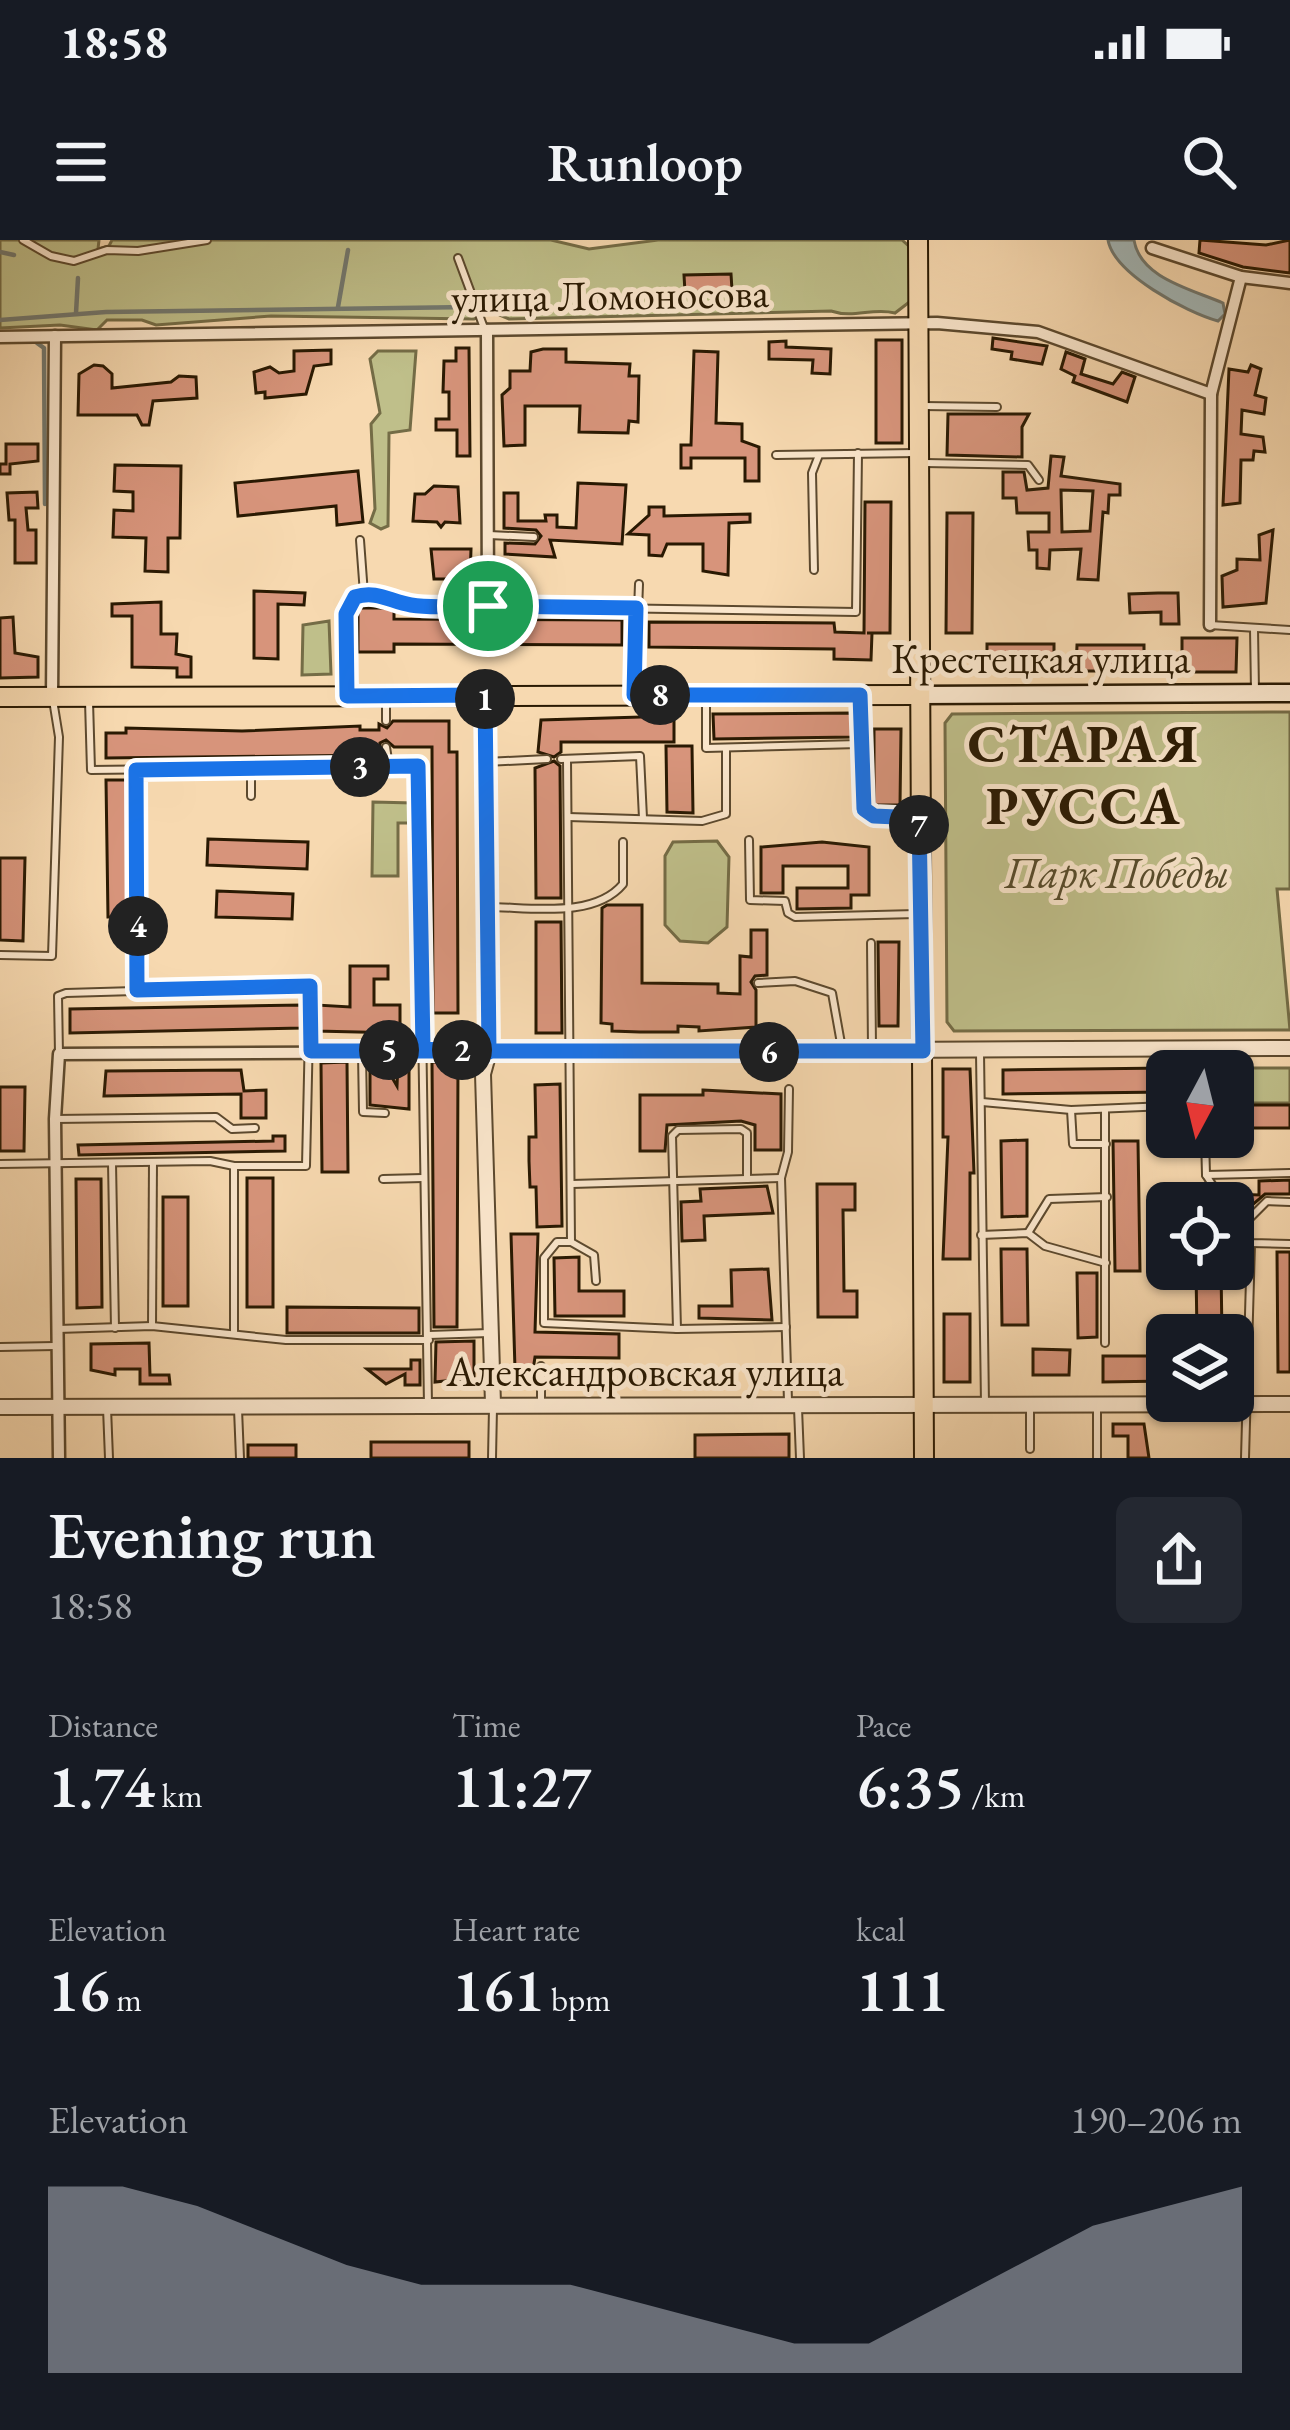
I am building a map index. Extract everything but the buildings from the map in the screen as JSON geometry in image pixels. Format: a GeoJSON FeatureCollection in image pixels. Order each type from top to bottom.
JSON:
{"type":"FeatureCollection","features":[{"type":"Feature","properties":{"kind":"main road"},"geometry":{"type":"LineString","coordinates":[[919,240],[924,1458]]}},
{"type":"Feature","properties":{"kind":"main road","name":"Крестецкая улица"},"geometry":{"type":"LineString","coordinates":[[0,697],[1290,693]]}},
{"type":"Feature","properties":{"kind":"street"},"geometry":{"type":"LineString","coordinates":[[1152,244],[1241,277],[1290,283]]}},
{"type":"Feature","properties":{"kind":"street"},"geometry":{"type":"LineString","coordinates":[[1210,625],[1211,394],[1241,277]]}},
{"type":"Feature","properties":{"kind":"street","name":"улица Ломоносова"},"geometry":{"type":"LineString","coordinates":[[0,337],[920,322],[1038,332],[1211,394]]}},
{"type":"Feature","properties":{"kind":"street"},"geometry":{"type":"LineString","coordinates":[[487,330],[488,606]]}},
{"type":"Feature","properties":{"kind":"street"},"geometry":{"type":"LineString","coordinates":[[52,697],[56,336]]}},
{"type":"Feature","properties":{"kind":"street"},"geometry":{"type":"LineString","coordinates":[[485,695],[489,1052],[483,1074],[493,1404]]}},
{"type":"Feature","properties":{"kind":"street"},"geometry":{"type":"LineString","coordinates":[[59,1458],[55,1066],[59,1054],[1290,1048]]}},
{"type":"Feature","properties":{"kind":"street","name":"Александровская улица"},"geometry":{"type":"LineString","coordinates":[[0,1407],[1146,1403]]}},
{"type":"Feature","properties":{"kind":"street","name":"Александровская улица"},"geometry":{"type":"LineString","coordinates":[[1254,1404],[1290,1404]]}},
{"type":"Feature","properties":{"kind":"lane"},"geometry":{"type":"LineString","coordinates":[[22,240],[74,261],[107,250],[138,251],[207,240]]}},
{"type":"Feature","properties":{"kind":"lane"},"geometry":{"type":"LineString","coordinates":[[458,258],[479,323],[487,330]]}},
{"type":"Feature","properties":{"kind":"lane"},"geometry":{"type":"LineString","coordinates":[[660,326],[661,343]]}},
{"type":"Feature","properties":{"kind":"lane"},"geometry":{"type":"LineString","coordinates":[[922,406],[997,407]]}},
{"type":"Feature","properties":{"kind":"lane"},"geometry":{"type":"LineString","coordinates":[[347,696],[346,614],[355,597],[364,594],[390,596],[406,605],[856,612],[858,453]]}},
{"type":"Feature","properties":{"kind":"lane"},"geometry":{"type":"LineString","coordinates":[[776,455],[858,453],[1028,465],[1039,480]]}},
{"type":"Feature","properties":{"kind":"lane"},"geometry":{"type":"LineString","coordinates":[[814,570],[812,473],[819,454]]}},
{"type":"Feature","properties":{"kind":"lane"},"geometry":{"type":"LineString","coordinates":[[488,535],[534,537]]}},
{"type":"Feature","properties":{"kind":"lane"},"geometry":{"type":"LineString","coordinates":[[360,540],[364,594]]}},
{"type":"Feature","properties":{"kind":"lane"},"geometry":{"type":"LineString","coordinates":[[634,695],[639,584]]}},
{"type":"Feature","properties":{"kind":"lane"},"geometry":{"type":"LineString","coordinates":[[1210,625],[1290,630]]}},
{"type":"Feature","properties":{"kind":"lane"},"geometry":{"type":"LineString","coordinates":[[1254,629],[1255,693]]}},
{"type":"Feature","properties":{"kind":"lane"},"geometry":{"type":"LineString","coordinates":[[706,694],[706,748],[859,744]]}},
{"type":"Feature","properties":{"kind":"lane"},"geometry":{"type":"LineString","coordinates":[[860,695],[864,809],[874,816],[919,818]]}},
{"type":"Feature","properties":{"kind":"lane"},"geometry":{"type":"LineString","coordinates":[[89,696],[92,770],[418,766],[428,1405]]}},
{"type":"Feature","properties":{"kind":"lane"},"geometry":{"type":"LineString","coordinates":[[386,696],[386,721]]}},
{"type":"Feature","properties":{"kind":"lane"},"geometry":{"type":"LineString","coordinates":[[0,956],[52,956],[59,737],[52,697]]}},
{"type":"Feature","properties":{"kind":"lane"},"geometry":{"type":"LineString","coordinates":[[386,747],[389,766]]}},
{"type":"Feature","properties":{"kind":"lane"},"geometry":{"type":"LineString","coordinates":[[567,817],[702,820],[726,814],[726,748]]}},
{"type":"Feature","properties":{"kind":"lane"},"geometry":{"type":"LineString","coordinates":[[571,1242],[564,759],[640,756],[644,818]]}},
{"type":"Feature","properties":{"kind":"lane"},"geometry":{"type":"LineString","coordinates":[[486,762],[547,759]]}},
{"type":"Feature","properties":{"kind":"lane"},"geometry":{"type":"LineString","coordinates":[[251,769],[251,796]]}},
{"type":"Feature","properties":{"kind":"lane"},"geometry":{"type":"LineString","coordinates":[[136,770],[137,990]]}},
{"type":"Feature","properties":{"kind":"lane"},"geometry":{"type":"LineString","coordinates":[[749,840],[750,900],[785,901],[788,913],[795,917],[920,914]]}},
{"type":"Feature","properties":{"kind":"lane"},"geometry":{"type":"LineString","coordinates":[[488,907],[567,908],[613,896],[623,884],[623,842]]}},
{"type":"Feature","properties":{"kind":"lane"},"geometry":{"type":"LineString","coordinates":[[871,943],[872,1052]]}},
{"type":"Feature","properties":{"kind":"lane"},"geometry":{"type":"LineString","coordinates":[[758,983],[795,981],[832,993],[842,1052]]}},
{"type":"Feature","properties":{"kind":"lane"},"geometry":{"type":"LineString","coordinates":[[0,1164],[210,1161],[234,1166],[306,1166],[310,986],[58,995],[59,1054]]}},
{"type":"Feature","properties":{"kind":"lane"},"geometry":{"type":"LineString","coordinates":[[980,1050],[985,1404]]}},
{"type":"Feature","properties":{"kind":"lane"},"geometry":{"type":"LineString","coordinates":[[362,1051],[363,1112],[386,1113]]}},
{"type":"Feature","properties":{"kind":"lane"},"geometry":{"type":"LineString","coordinates":[[789,1090],[788,1152],[782,1178],[786,1327],[800,1458]]}},
{"type":"Feature","properties":{"kind":"lane"},"geometry":{"type":"LineString","coordinates":[[982,1102],[1071,1110],[1146,1107]]}},
{"type":"Feature","properties":{"kind":"lane"},"geometry":{"type":"LineString","coordinates":[[1071,1110],[1073,1144],[1106,1144]]}},
{"type":"Feature","properties":{"kind":"lane"},"geometry":{"type":"LineString","coordinates":[[1105,1110],[1106,1343]]}},
{"type":"Feature","properties":{"kind":"lane"},"geometry":{"type":"LineString","coordinates":[[55,1118],[216,1117],[232,1129],[255,1128]]}},
{"type":"Feature","properties":{"kind":"lane"},"geometry":{"type":"LineString","coordinates":[[677,1329],[672,1136],[678,1130],[741,1129],[747,1133],[747,1180]]}},
{"type":"Feature","properties":{"kind":"lane"},"geometry":{"type":"LineString","coordinates":[[1206,1158],[1211,1182]]}},
{"type":"Feature","properties":{"kind":"lane"},"geometry":{"type":"LineString","coordinates":[[152,1326],[153,1162]]}},
{"type":"Feature","properties":{"kind":"lane"},"geometry":{"type":"LineString","coordinates":[[112,1163],[115,1328]]}},
{"type":"Feature","properties":{"kind":"lane"},"geometry":{"type":"LineString","coordinates":[[234,1166],[235,1333]]}},
{"type":"Feature","properties":{"kind":"lane"},"geometry":{"type":"LineString","coordinates":[[1207,1175],[1290,1173]]}},
{"type":"Feature","properties":{"kind":"lane"},"geometry":{"type":"LineString","coordinates":[[383,1179],[423,1178]]}},
{"type":"Feature","properties":{"kind":"lane"},"geometry":{"type":"LineString","coordinates":[[572,1184],[782,1178]]}},
{"type":"Feature","properties":{"kind":"lane"},"geometry":{"type":"LineString","coordinates":[[1028,1233],[1049,1199],[1107,1197]]}},
{"type":"Feature","properties":{"kind":"lane"},"geometry":{"type":"LineString","coordinates":[[1254,1214],[1268,1201],[1290,1202]]}},
{"type":"Feature","properties":{"kind":"lane"},"geometry":{"type":"LineString","coordinates":[[981,1234],[1028,1233],[1045,1246],[1106,1263]]}},
{"type":"Feature","properties":{"kind":"lane"},"geometry":{"type":"LineString","coordinates":[[596,1281],[594,1255],[571,1242],[556,1242],[544,1258],[544,1322],[677,1329],[786,1327]]}},
{"type":"Feature","properties":{"kind":"lane"},"geometry":{"type":"LineString","coordinates":[[1254,1244],[1290,1244]]}},
{"type":"Feature","properties":{"kind":"lane"},"geometry":{"type":"LineString","coordinates":[[58,1329],[152,1326],[286,1340],[489,1333]]}},
{"type":"Feature","properties":{"kind":"lane"},"geometry":{"type":"LineString","coordinates":[[0,1347],[58,1346]]}},
{"type":"Feature","properties":{"kind":"lane"},"geometry":{"type":"LineString","coordinates":[[541,1366],[541,1405]]}},
{"type":"Feature","properties":{"kind":"lane"},"geometry":{"type":"LineString","coordinates":[[492,1458],[493,1404]]}},
{"type":"Feature","properties":{"kind":"lane"},"geometry":{"type":"LineString","coordinates":[[1030,1404],[1030,1449]]}},
{"type":"Feature","properties":{"kind":"lane"},"geometry":{"type":"LineString","coordinates":[[1097,1404],[1097,1458]]}},
{"type":"Feature","properties":{"kind":"lane"},"geometry":{"type":"LineString","coordinates":[[238,1405],[240,1458]]}},
{"type":"Feature","properties":{"kind":"lane"},"geometry":{"type":"LineString","coordinates":[[107,1407],[109,1458]]}},
{"type":"Feature","properties":{"kind":"lane"},"geometry":{"type":"LineString","coordinates":[[1246,1458],[1247,1422]]}},
{"type":"Feature","properties":{"kind":"green space"},"geometry":{"type":"Polygon","coordinates":[[[0,240],[27,240],[39,251],[33,240],[99,240],[98,249],[112,240],[551,240],[589,249],[658,240],[902,240],[912,249],[912,300],[895,313],[509,319],[497,314],[497,308],[486,307],[485,314],[474,319],[271,316],[156,325],[107,320],[97,330],[60,325],[0,328],[0,240]]]}},
{"type":"Feature","properties":{"kind":"green space"},"geometry":{"type":"Polygon","coordinates":[[[378,351],[416,351],[410,430],[389,433],[388,526],[381,529],[370,523],[375,509],[371,424],[380,413],[370,359],[378,351]]]}},
{"type":"Feature","properties":{"kind":"green space"},"geometry":{"type":"Polygon","coordinates":[[[329,621],[331,674],[302,675],[303,625],[329,621]]]}},
{"type":"Feature","properties":{"kind":"green space","name":"Парк Победы"},"geometry":{"type":"Polygon","coordinates":[[[1290,712],[1290,889],[1277,889],[1290,1030],[954,1031],[947,1022],[945,723],[952,714],[1290,712]]]}},
{"type":"Feature","properties":{"kind":"green space"},"geometry":{"type":"Polygon","coordinates":[[[373,802],[413,803],[412,823],[398,823],[398,876],[372,876],[373,802]]]}},
{"type":"Feature","properties":{"kind":"green space"},"geometry":{"type":"Polygon","coordinates":[[[717,841],[729,857],[727,927],[708,943],[680,941],[665,925],[665,856],[673,842],[717,841]]]}},
{"type":"Feature","properties":{"kind":"green space"},"geometry":{"type":"Polygon","coordinates":[[[1254,1068],[1290,1068],[1290,1103],[1254,1103],[1254,1068]]]}},
{"type":"Feature","properties":{"kind":"shaded area"},"geometry":{"type":"Polygon","coordinates":[[[1108,240],[1134,240],[1138,253],[1156,273],[1223,303],[1225,314],[1218,321],[1153,290],[1123,266],[1108,240]]]}},
{"type":"Feature","properties":{"kind":"waterway"},"geometry":{"type":"LineString","coordinates":[[338,307],[348,250]]}},
{"type":"Feature","properties":{"kind":"waterway"},"geometry":{"type":"LineString","coordinates":[[0,252],[14,255]]}},
{"type":"Feature","properties":{"kind":"waterway"},"geometry":{"type":"LineString","coordinates":[[76,313],[78,278]]}},
{"type":"Feature","properties":{"kind":"waterway"},"geometry":{"type":"LineString","coordinates":[[0,320],[106,312],[470,307]]}},
{"type":"Feature","properties":{"kind":"waterway"},"geometry":{"type":"LineString","coordinates":[[37,343],[44,348],[45,504]]}},
{"type":"Feature","properties":{"kind":"district","name":"СТАРАЯ РУССА"},"geometry":{"type":"Point","coordinates":[1084,774]}},
{"type":"Feature","properties":{"kind":"route"},"geometry":{"type":"LineString","coordinates":[[364,594],[390,596],[406,605],[488,606],[636,608],[634,695],[860,695],[864,809],[874,816],[919,818],[923,1051],[509,1053],[311,1051],[310,986],[137,990],[136,770],[418,766],[423,1049],[468,1050],[489,1052],[485,695],[347,696],[346,614],[355,597],[364,594]]}}]}
